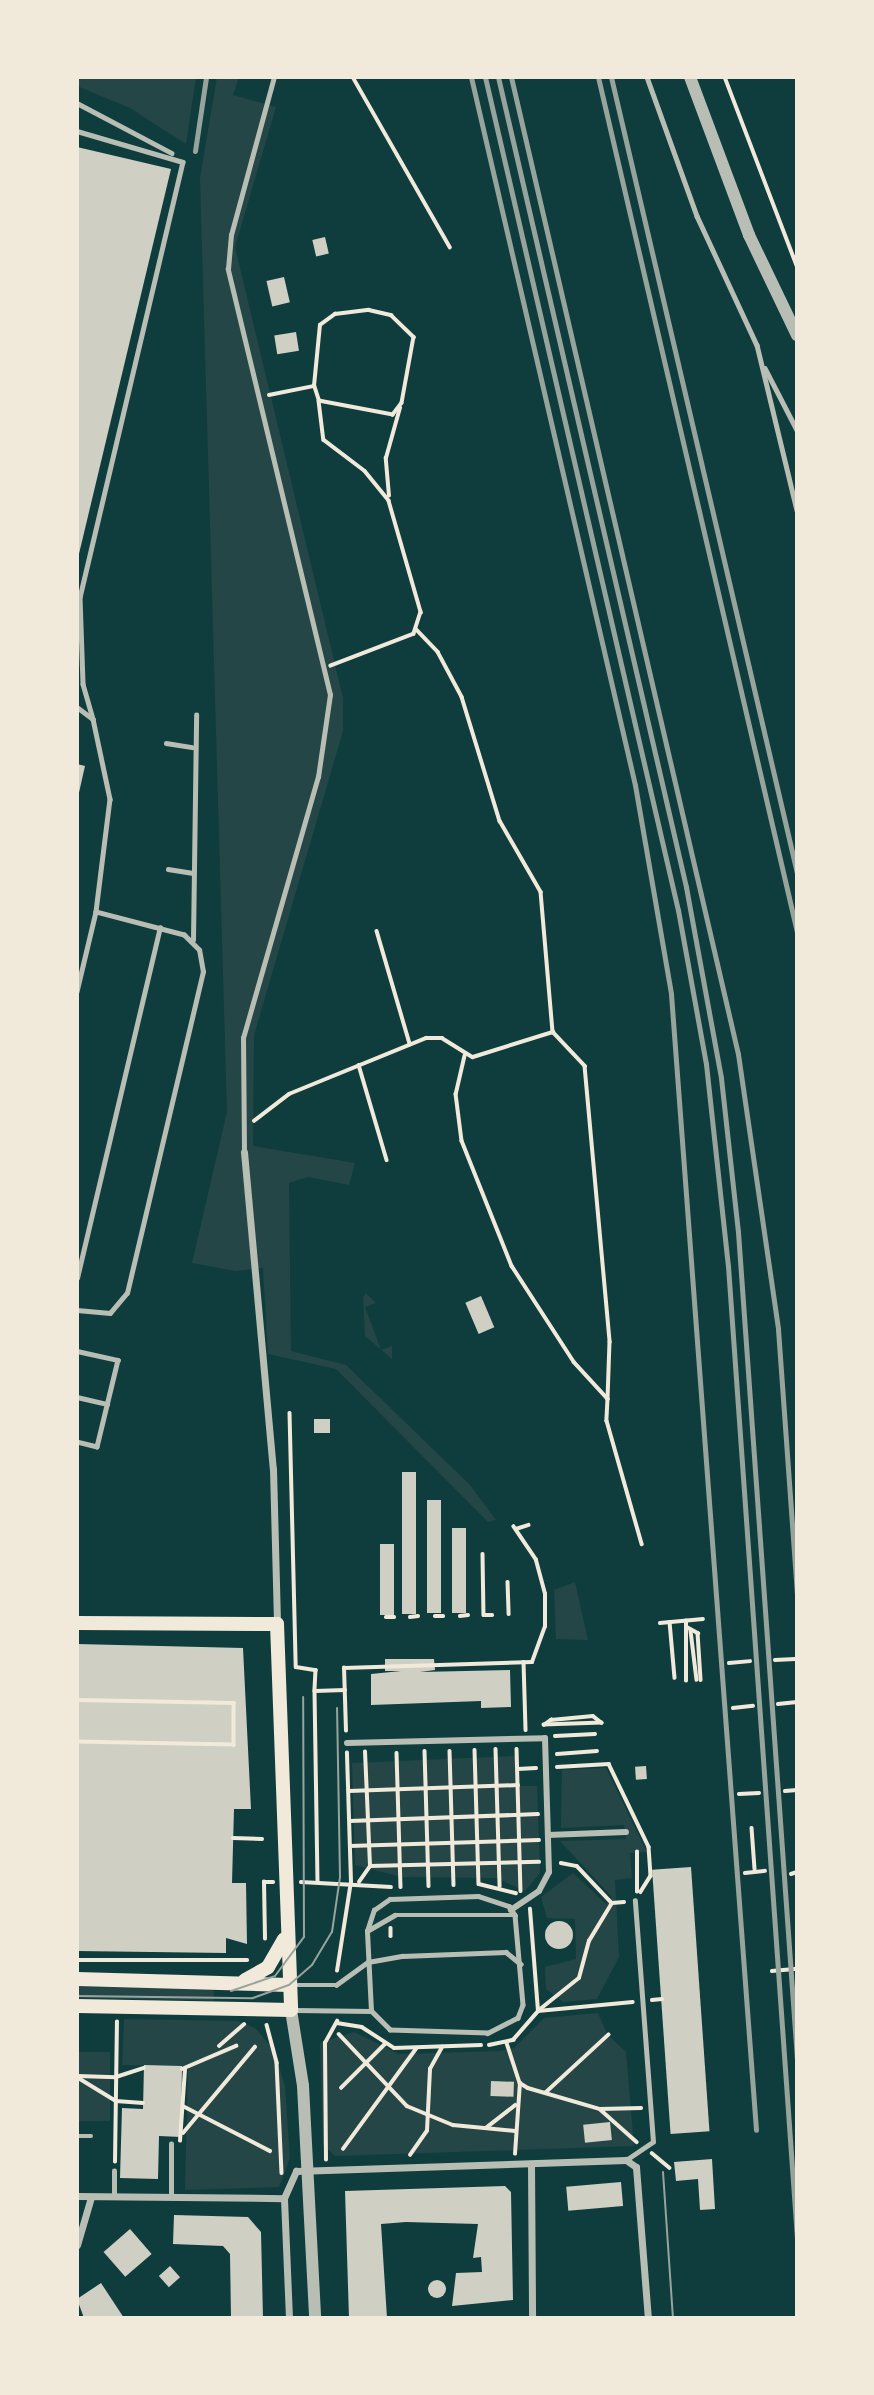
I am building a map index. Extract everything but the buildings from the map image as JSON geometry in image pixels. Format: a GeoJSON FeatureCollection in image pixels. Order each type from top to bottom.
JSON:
{"type":"FeatureCollection","features":[{"type":"Feature","properties":{"kind":"main road"},"geometry":{"type":"LineString","coordinates":[[77,1623],[277,1624],[285,1934],[291,2010],[77,2006]]}},
{"type":"Feature","properties":{"kind":"main road"},"geometry":{"type":"LineString","coordinates":[[243,1981],[268,1967],[285,1934]]}},
{"type":"Feature","properties":{"kind":"main road"},"geometry":{"type":"LineString","coordinates":[[77,1979],[289,1984]]}},
{"type":"Feature","properties":{"kind":"street"},"geometry":{"type":"LineString","coordinates":[[690,77],[749,235],[797,335]]}},
{"type":"Feature","properties":{"kind":"street"},"geometry":{"type":"LineString","coordinates":[[244,1152],[273,1469],[277,1624]]}},
{"type":"Feature","properties":{"kind":"street"},"geometry":{"type":"LineString","coordinates":[[346,1743],[365,1745],[545,1738],[549,1861],[546,1883],[523,1899],[513,1912]]}},
{"type":"Feature","properties":{"kind":"street"},"geometry":{"type":"LineString","coordinates":[[548,1838],[625,1832]]}},
{"type":"Feature","properties":{"kind":"street"},"geometry":{"type":"LineString","coordinates":[[291,2010],[307,2166],[315,2318]]}},
{"type":"Feature","properties":{"kind":"street"},"geometry":{"type":"LineString","coordinates":[[289,2318],[284,2199],[296,2171],[307,2166],[626,2161],[636,2167],[648,2318]]}},
{"type":"Feature","properties":{"kind":"street"},"geometry":{"type":"LineString","coordinates":[[531,2164],[532,2318]]}},
{"type":"Feature","properties":{"kind":"street"},"geometry":{"type":"LineString","coordinates":[[77,2196],[284,2199]]}},
{"type":"Feature","properties":{"kind":"street"},"geometry":{"type":"LineString","coordinates":[[77,2245],[91,2197]]}},
{"type":"Feature","properties":{"kind":"lane"},"geometry":{"type":"LineString","coordinates":[[244,1152],[243,1038],[321,764],[329,726],[326,668],[257,397],[228,255],[274,77]]}},
{"type":"Feature","properties":{"kind":"lane"},"geometry":{"type":"LineString","coordinates":[[646,77],[697,216],[761,360],[797,430]]}},
{"type":"Feature","properties":{"kind":"lane"},"geometry":{"type":"LineString","coordinates":[[77,103],[183,162],[80,597],[77,620]]}},
{"type":"Feature","properties":{"kind":"lane"},"geometry":{"type":"LineString","coordinates":[[77,131],[177,157]]}},
{"type":"Feature","properties":{"kind":"lane"},"geometry":{"type":"LineString","coordinates":[[761,360],[797,510]]}},
{"type":"Feature","properties":{"kind":"lane"},"geometry":{"type":"LineString","coordinates":[[77,992],[96,912],[110,799],[83,684],[80,597]]}},
{"type":"Feature","properties":{"kind":"lane"},"geometry":{"type":"LineString","coordinates":[[77,707],[93,719]]}},
{"type":"Feature","properties":{"kind":"lane"},"geometry":{"type":"LineString","coordinates":[[77,1310],[110,1313],[127,1293],[203,972],[193,941],[192,747],[196,715]]}},
{"type":"Feature","properties":{"kind":"lane"},"geometry":{"type":"LineString","coordinates":[[166,743],[192,747]]}},
{"type":"Feature","properties":{"kind":"lane"},"geometry":{"type":"LineString","coordinates":[[167,869],[193,873]]}},
{"type":"Feature","properties":{"kind":"lane"},"geometry":{"type":"LineString","coordinates":[[96,912],[160,928],[193,941]]}},
{"type":"Feature","properties":{"kind":"lane"},"geometry":{"type":"LineString","coordinates":[[77,1278],[160,928]]}},
{"type":"Feature","properties":{"kind":"lane"},"geometry":{"type":"LineString","coordinates":[[77,1351],[118,1360],[97,1447],[77,1442]]}},
{"type":"Feature","properties":{"kind":"lane"},"geometry":{"type":"LineString","coordinates":[[77,1397],[107,1404]]}},
{"type":"Feature","properties":{"kind":"lane"},"geometry":{"type":"LineString","coordinates":[[371,2011],[368,1931],[374,1910],[390,1899],[478,1896],[513,1912]]}},
{"type":"Feature","properties":{"kind":"lane"},"geometry":{"type":"LineString","coordinates":[[626,2161],[653,2142],[635,1901]]}},
{"type":"Feature","properties":{"kind":"lane"},"geometry":{"type":"LineString","coordinates":[[368,1931],[395,1914],[513,1912]]}},
{"type":"Feature","properties":{"kind":"lane"},"geometry":{"type":"LineString","coordinates":[[291,2010],[371,2011],[405,2035],[495,2032],[518,2018],[521,1964],[513,1912]]}},
{"type":"Feature","properties":{"kind":"lane"},"geometry":{"type":"LineString","coordinates":[[289,1984],[336,1985],[368,1962],[506,1952],[521,1964]]}},
{"type":"Feature","properties":{"kind":"lane"},"geometry":{"type":"LineString","coordinates":[[77,2136],[92,2136]]}},
{"type":"Feature","properties":{"kind":"lane"},"geometry":{"type":"LineString","coordinates":[[171,2144],[171,2198]]}},
{"type":"Feature","properties":{"kind":"lane"},"geometry":{"type":"LineString","coordinates":[[114,2171],[114,2198]]}},
{"type":"Feature","properties":{"kind":"path"},"geometry":{"type":"LineString","coordinates":[[352,77],[450,247]]}},
{"type":"Feature","properties":{"kind":"path"},"geometry":{"type":"LineString","coordinates":[[726,77],[797,266]]}},
{"type":"Feature","properties":{"kind":"path"},"geometry":{"type":"LineString","coordinates":[[389,500],[365,471],[324,440],[319,401],[314,386],[320,325],[335,314],[369,310],[391,315],[414,337],[402,403],[386,458],[389,500],[418,596],[416,629],[438,652],[462,697],[500,821],[541,892],[553,1032],[585,1066],[611,1352],[607,1421],[642,1544]]}},
{"type":"Feature","properties":{"kind":"path"},"geometry":{"type":"LineString","coordinates":[[257,397],[314,386]]}},
{"type":"Feature","properties":{"kind":"path"},"geometry":{"type":"LineString","coordinates":[[319,401],[393,415],[402,403]]}},
{"type":"Feature","properties":{"kind":"path"},"geometry":{"type":"LineString","coordinates":[[326,668],[389,648],[416,629]]}},
{"type":"Feature","properties":{"kind":"path"},"geometry":{"type":"LineString","coordinates":[[377,931],[410,1044]]}},
{"type":"Feature","properties":{"kind":"path"},"geometry":{"type":"LineString","coordinates":[[244,1134],[289,1094],[410,1044],[436,1037],[464,1056],[492,1054],[553,1032]]}},
{"type":"Feature","properties":{"kind":"path"},"geometry":{"type":"LineString","coordinates":[[464,1056],[456,1094],[463,1141],[504,1248],[555,1336],[608,1399]]}},
{"type":"Feature","properties":{"kind":"path"},"geometry":{"type":"LineString","coordinates":[[359,1065],[387,1160]]}},
{"type":"Feature","properties":{"kind":"path"},"geometry":{"type":"LineString","coordinates":[[290,1413],[296,1667],[316,1671],[318,1882]]}},
{"type":"Feature","properties":{"kind":"path"},"geometry":{"type":"LineString","coordinates":[[336,1985],[351,1882],[344,1668],[532,1661],[542,1639],[546,1606],[542,1573],[515,1528],[528,1525]]}},
{"type":"Feature","properties":{"kind":"path"},"geometry":{"type":"LineString","coordinates":[[483,1554],[484,1615],[492,1615]]}},
{"type":"Feature","properties":{"kind":"path"},"geometry":{"type":"LineString","coordinates":[[509,1582],[509,1615]]}},
{"type":"Feature","properties":{"kind":"path"},"geometry":{"type":"LineString","coordinates":[[460,1616],[468,1615]]}},
{"type":"Feature","properties":{"kind":"path"},"geometry":{"type":"LineString","coordinates":[[410,1617],[418,1616]]}},
{"type":"Feature","properties":{"kind":"path"},"geometry":{"type":"LineString","coordinates":[[435,1616],[443,1616]]}},
{"type":"Feature","properties":{"kind":"path"},"geometry":{"type":"LineString","coordinates":[[386,1618],[394,1617]]}},
{"type":"Feature","properties":{"kind":"path"},"geometry":{"type":"LineString","coordinates":[[660,1623],[703,1619]]}},
{"type":"Feature","properties":{"kind":"path"},"geometry":{"type":"LineString","coordinates":[[686,1621],[686,1681]]}},
{"type":"Feature","properties":{"kind":"path"},"geometry":{"type":"LineString","coordinates":[[670,1622],[675,1678]]}},
{"type":"Feature","properties":{"kind":"path"},"geometry":{"type":"LineString","coordinates":[[687,1628],[693,1634],[699,1680]]}},
{"type":"Feature","properties":{"kind":"path"},"geometry":{"type":"LineString","coordinates":[[775,1660],[795,1659]]}},
{"type":"Feature","properties":{"kind":"path"},"geometry":{"type":"LineString","coordinates":[[729,1663],[750,1661]]}},
{"type":"Feature","properties":{"kind":"path"},"geometry":{"type":"LineString","coordinates":[[524,1662],[527,1739]]}},
{"type":"Feature","properties":{"kind":"path"},"geometry":{"type":"LineString","coordinates":[[315,1691],[345,1690]]}},
{"type":"Feature","properties":{"kind":"path"},"geometry":{"type":"LineString","coordinates":[[77,1700],[234,1703],[234,1745],[77,1742]]}},
{"type":"Feature","properties":{"kind":"path"},"geometry":{"type":"LineString","coordinates":[[778,1704],[797,1702]]}},
{"type":"Feature","properties":{"kind":"path"},"geometry":{"type":"LineString","coordinates":[[733,1708],[753,1706]]}},
{"type":"Feature","properties":{"kind":"path"},"geometry":{"type":"LineString","coordinates":[[593,1716],[601,1723],[593,1721],[551,1724],[544,1725],[593,1716]]}},
{"type":"Feature","properties":{"kind":"path"},"geometry":{"type":"LineString","coordinates":[[553,1737],[595,1734]]}},
{"type":"Feature","properties":{"kind":"path"},"geometry":{"type":"LineString","coordinates":[[496,1740],[500,1886]]}},
{"type":"Feature","properties":{"kind":"path"},"geometry":{"type":"LineString","coordinates":[[517,1740],[520,1863],[523,1899],[536,1932],[538,2011]]}},
{"type":"Feature","properties":{"kind":"path"},"geometry":{"type":"LineString","coordinates":[[475,1741],[478,1884]]}},
{"type":"Feature","properties":{"kind":"path"},"geometry":{"type":"LineString","coordinates":[[425,1742],[429,1886]]}},
{"type":"Feature","properties":{"kind":"path"},"geometry":{"type":"LineString","coordinates":[[450,1742],[454,1885]]}},
{"type":"Feature","properties":{"kind":"path"},"geometry":{"type":"LineString","coordinates":[[397,1744],[401,1887]]}},
{"type":"Feature","properties":{"kind":"path"},"geometry":{"type":"LineString","coordinates":[[262,1947],[264,1882],[359,1882],[370,1866],[365,1745]]}},
{"type":"Feature","properties":{"kind":"path"},"geometry":{"type":"LineString","coordinates":[[546,1755],[597,1751]]}},
{"type":"Feature","properties":{"kind":"path"},"geometry":{"type":"LineString","coordinates":[[518,1769],[609,1764],[649,1847],[651,1876]]}},
{"type":"Feature","properties":{"kind":"path"},"geometry":{"type":"LineString","coordinates":[[348,1791],[519,1785]]}},
{"type":"Feature","properties":{"kind":"path"},"geometry":{"type":"LineString","coordinates":[[785,1790],[797,1790]]}},
{"type":"Feature","properties":{"kind":"path"},"geometry":{"type":"LineString","coordinates":[[739,1794],[759,1793]]}},
{"type":"Feature","properties":{"kind":"path"},"geometry":{"type":"LineString","coordinates":[[349,1821],[477,1818],[548,1813]]}},
{"type":"Feature","properties":{"kind":"path"},"geometry":{"type":"LineString","coordinates":[[752,1828],[755,1870]]}},
{"type":"Feature","properties":{"kind":"path"},"geometry":{"type":"LineString","coordinates":[[233,1838],[262,1839]]}},
{"type":"Feature","properties":{"kind":"path"},"geometry":{"type":"LineString","coordinates":[[350,1846],[548,1838]]}},
{"type":"Feature","properties":{"kind":"path"},"geometry":{"type":"LineString","coordinates":[[637,1853],[639,1877]]}},
{"type":"Feature","properties":{"kind":"path"},"geometry":{"type":"LineString","coordinates":[[337,2023],[362,2027],[384,2044],[417,2048],[506,2043],[524,2032],[538,2011],[579,1978],[589,1941],[614,1903],[575,1865],[549,1861],[370,1866]]}},
{"type":"Feature","properties":{"kind":"path"},"geometry":{"type":"LineString","coordinates":[[745,1873],[765,1871]]}},
{"type":"Feature","properties":{"kind":"path"},"geometry":{"type":"LineString","coordinates":[[791,1874],[797,1872]]}},
{"type":"Feature","properties":{"kind":"path"},"geometry":{"type":"LineString","coordinates":[[77,1960],[226,1963],[253,1956]]}},
{"type":"Feature","properties":{"kind":"path"},"geometry":{"type":"LineString","coordinates":[[772,1971],[797,1969]]}},
{"type":"Feature","properties":{"kind":"path"},"geometry":{"type":"LineString","coordinates":[[538,2011],[662,1999]]}},
{"type":"Feature","properties":{"kind":"path"},"geometry":{"type":"LineString","coordinates":[[114,2171],[117,2007]]}},
{"type":"Feature","properties":{"kind":"path"},"geometry":{"type":"LineString","coordinates":[[219,2046],[266,2010]]}},
{"type":"Feature","properties":{"kind":"path"},"geometry":{"type":"LineString","coordinates":[[325,2166],[325,2043],[337,2023],[337,2011]]}},
{"type":"Feature","properties":{"kind":"path"},"geometry":{"type":"LineString","coordinates":[[339,2034],[386,2087],[429,2117],[484,2129],[515,2131]]}},
{"type":"Feature","properties":{"kind":"path"},"geometry":{"type":"LineString","coordinates":[[545,2093],[608,2035]]}},
{"type":"Feature","properties":{"kind":"path"},"geometry":{"type":"LineString","coordinates":[[267,2036],[277,2063],[284,2199]]}},
{"type":"Feature","properties":{"kind":"path"},"geometry":{"type":"LineString","coordinates":[[506,2043],[520,2082],[516,2103],[515,2164]]}},
{"type":"Feature","properties":{"kind":"path"},"geometry":{"type":"LineString","coordinates":[[341,2088],[384,2044]]}},
{"type":"Feature","properties":{"kind":"path"},"geometry":{"type":"LineString","coordinates":[[183,2133],[184,2069],[236,2046]]}},
{"type":"Feature","properties":{"kind":"path"},"geometry":{"type":"LineString","coordinates":[[171,2144],[255,2047]]}},
{"type":"Feature","properties":{"kind":"path"},"geometry":{"type":"LineString","coordinates":[[402,2166],[422,2141],[429,2117],[430,2069],[442,2047]]}},
{"type":"Feature","properties":{"kind":"path"},"geometry":{"type":"LineString","coordinates":[[343,2149],[417,2048]]}},
{"type":"Feature","properties":{"kind":"path"},"geometry":{"type":"LineString","coordinates":[[77,2077],[116,2077],[144,2068]]}},
{"type":"Feature","properties":{"kind":"path"},"geometry":{"type":"LineString","coordinates":[[77,2077],[116,2101],[143,2103]]}},
{"type":"Feature","properties":{"kind":"path"},"geometry":{"type":"LineString","coordinates":[[520,2082],[545,2093],[600,2109],[650,2106]]}},
{"type":"Feature","properties":{"kind":"path"},"geometry":{"type":"LineString","coordinates":[[484,2129],[516,2103]]}},
{"type":"Feature","properties":{"kind":"path"},"geometry":{"type":"LineString","coordinates":[[183,2106],[270,2151]]}},
{"type":"Feature","properties":{"kind":"path"},"geometry":{"type":"LineString","coordinates":[[600,2109],[670,2168]]}},
{"type":"Feature","properties":{"kind":"shaded area"},"geometry":{"type":"Polygon","coordinates":[[[77,77],[196,77],[186,144],[130,108],[77,86],[77,77]]]}},
{"type":"Feature","properties":{"kind":"shaded area"},"geometry":{"type":"Polygon","coordinates":[[[217,77],[239,77],[233,95],[276,107],[235,247],[343,698],[343,731],[254,1035],[253,1146],[355,1163],[349,1185],[308,1177],[289,1183],[291,1351],[346,1365],[470,1485],[496,1520],[488,1522],[336,1369],[268,1354],[263,1268],[235,1271],[192,1263],[227,1112],[200,178],[217,77]]]}},
{"type":"Feature","properties":{"kind":"shaded area"},"geometry":{"type":"Polygon","coordinates":[[[366,1293],[376,1303],[365,1307],[381,1349],[365,1336],[363,1297],[366,1293]]]}},
{"type":"Feature","properties":{"kind":"shaded area"},"geometry":{"type":"Polygon","coordinates":[[[392,1346],[392,1359],[381,1350],[392,1346]]]}},
{"type":"Feature","properties":{"kind":"shaded area"},"geometry":{"type":"Polygon","coordinates":[[[575,1582],[588,1640],[556,1639],[554,1590],[575,1582]]]}},
{"type":"Feature","properties":{"kind":"shaded area"},"geometry":{"type":"Polygon","coordinates":[[[516,1756],[517,1786],[537,1786],[540,1873],[525,1891],[496,1878],[402,1877],[355,1865],[352,1763],[516,1756]]]}},
{"type":"Feature","properties":{"kind":"shaded area"},"geometry":{"type":"Polygon","coordinates":[[[606,1768],[647,1852],[630,1853],[632,1878],[615,1880],[619,1957],[597,1999],[563,2002],[546,1989],[545,1967],[576,1959],[575,1919],[547,1918],[541,1897],[573,1873],[606,1904],[612,1897],[560,1841],[626,1839],[624,1825],[561,1828],[562,1770],[606,1768]]]}},
{"type":"Feature","properties":{"kind":"shaded area"},"geometry":{"type":"Polygon","coordinates":[[[77,1986],[214,1988],[214,2000],[77,1998],[77,1986]]]}},
{"type":"Feature","properties":{"kind":"shaded area"},"geometry":{"type":"Polygon","coordinates":[[[598,2013],[607,2034],[626,2052],[634,2146],[335,2156],[323,2145],[320,2043],[354,2032],[399,2054],[501,2051],[514,2048],[544,2018],[598,2013]]]}},
{"type":"Feature","properties":{"kind":"shaded area"},"geometry":{"type":"Polygon","coordinates":[[[124,2019],[238,2021],[255,2028],[274,2050],[285,2086],[290,2158],[279,2187],[185,2190],[188,2066],[122,2065],[124,2019]]]}},
{"type":"Feature","properties":{"kind":"shaded area"},"geometry":{"type":"Polygon","coordinates":[[[77,2052],[110,2052],[110,2121],[77,2121],[77,2052]]]}},
{"type":"Feature","properties":{"kind":"tram line"},"geometry":{"type":"LineString","coordinates":[[231,1991],[275,1976],[304,1937],[303,1697]]}},
{"type":"Feature","properties":{"kind":"tram line"},"geometry":{"type":"LineString","coordinates":[[77,1996],[253,1998],[289,1985],[312,1965],[332,1932],[340,1877],[337,1708]]}},
{"type":"Feature","properties":{"kind":"tram line"},"geometry":{"type":"LineString","coordinates":[[663,2172],[673,2318]]}},
{"type":"Feature","properties":{"kind":"railway"},"geometry":{"type":"LineString","coordinates":[[195,151],[206,77]]}},
{"type":"Feature","properties":{"kind":"railway"},"geometry":{"type":"LineString","coordinates":[[471,77],[635,785],[671,994],[756,2130]]}},
{"type":"Feature","properties":{"kind":"railway"},"geometry":{"type":"LineString","coordinates":[[485,77],[678,910],[706,1064],[728,1266],[797,2239]]}},
{"type":"Feature","properties":{"kind":"railway"},"geometry":{"type":"LineString","coordinates":[[498,77],[686,887],[721,1078],[738,1232],[797,2059]]}},
{"type":"Feature","properties":{"kind":"railway"},"geometry":{"type":"LineString","coordinates":[[511,77],[738,1054],[778,1329],[797,1594]]}},
{"type":"Feature","properties":{"kind":"railway"},"geometry":{"type":"LineString","coordinates":[[598,77],[797,932]]}},
{"type":"Feature","properties":{"kind":"railway"},"geometry":{"type":"LineString","coordinates":[[611,77],[797,873]]}}]}
